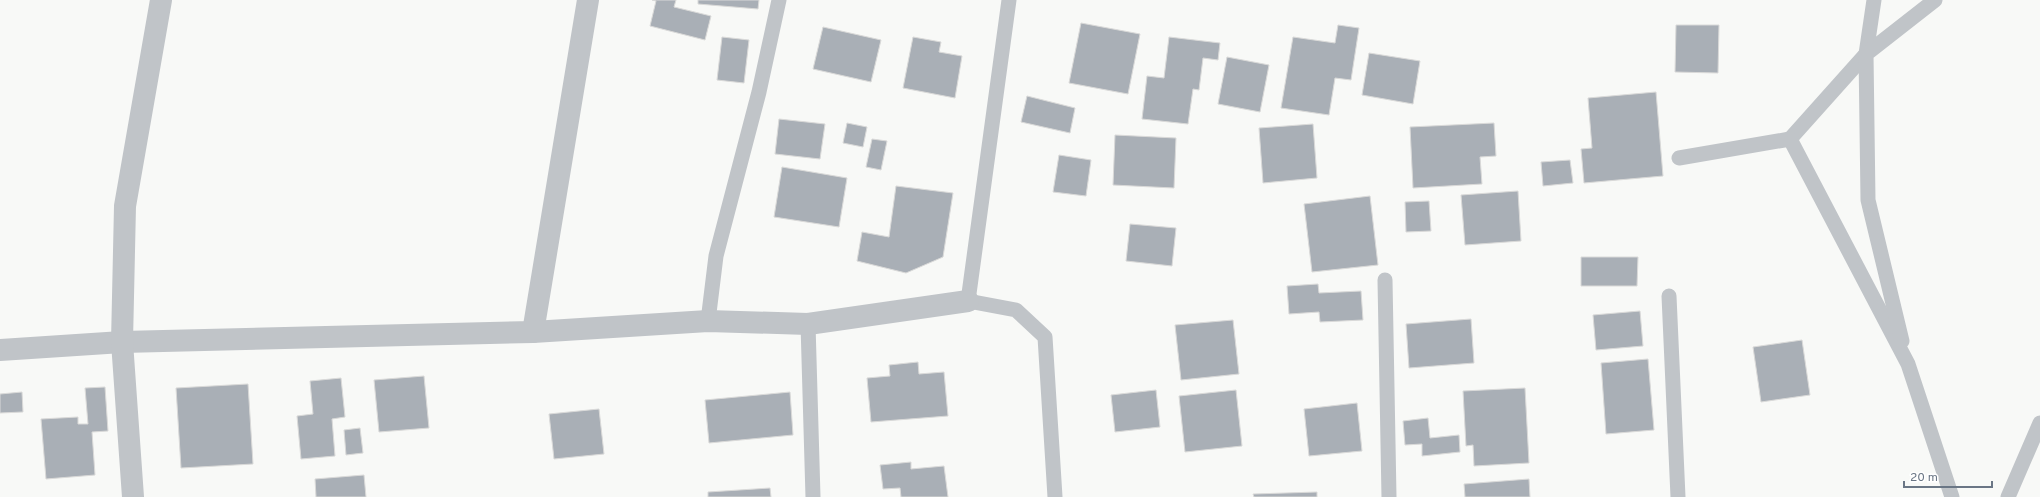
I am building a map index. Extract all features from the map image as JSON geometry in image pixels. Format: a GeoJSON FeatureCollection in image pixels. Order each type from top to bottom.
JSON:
{"type":"FeatureCollection","features":[{"type":"Feature","properties":{"kind":"street"},"geometry":{"type":"LineString","coordinates":[[133,497],[122,342],[125,206],[161,0]]}},
{"type":"Feature","properties":{"kind":"street"},"geometry":{"type":"LineString","coordinates":[[533,332],[588,0]]}},
{"type":"Feature","properties":{"kind":"street"},"geometry":{"type":"LineString","coordinates":[[0,350],[122,342],[533,332],[708,321],[808,324],[968,302]]}},
{"type":"Feature","properties":{"kind":"lane"},"geometry":{"type":"LineString","coordinates":[[708,321],[716,256],[759,92],[779,0]]}},
{"type":"Feature","properties":{"kind":"lane"},"geometry":{"type":"LineString","coordinates":[[1009,0],[968,302],[1016,310],[1046,337],[1055,497]]}},
{"type":"Feature","properties":{"kind":"lane"},"geometry":{"type":"LineString","coordinates":[[1874,0],[1866,54],[1868,200],[1908,364],[1952,497]]}},
{"type":"Feature","properties":{"kind":"lane"},"geometry":{"type":"LineString","coordinates":[[1679,158],[1790,139],[1866,54],[1935,0]]}},
{"type":"Feature","properties":{"kind":"lane"},"geometry":{"type":"LineString","coordinates":[[1790,139],[1908,364]]}},
{"type":"Feature","properties":{"kind":"lane"},"geometry":{"type":"LineString","coordinates":[[1385,280],[1389,497]]}},
{"type":"Feature","properties":{"kind":"lane"},"geometry":{"type":"LineString","coordinates":[[1669,296],[1678,497]]}},
{"type":"Feature","properties":{"kind":"lane"},"geometry":{"type":"LineString","coordinates":[[808,324],[813,497]]}},
{"type":"Feature","properties":{"kind":"lane"},"geometry":{"type":"LineString","coordinates":[[2008,497],[2040,423]]}},
{"type":"Feature","properties":{"kind":"building"},"geometry":{"type":"Polygon","coordinates":[[[652,0],[676,0],[674,7],[711,16],[705,40],[650,26],[656,1],[652,0]]]}},
{"type":"Feature","properties":{"kind":"building"},"geometry":{"type":"Polygon","coordinates":[[[698,0],[759,0],[758,9],[698,4],[698,0]]]}},
{"type":"Feature","properties":{"kind":"building"},"geometry":{"type":"Polygon","coordinates":[[[1081,23],[1140,34],[1128,94],[1069,83],[1081,23]]]}},
{"type":"Feature","properties":{"kind":"building"},"geometry":{"type":"Polygon","coordinates":[[[1338,25],[1359,28],[1351,80],[1335,78],[1329,115],[1281,108],[1293,37],[1335,43],[1338,25]]]}},
{"type":"Feature","properties":{"kind":"building"},"geometry":{"type":"Polygon","coordinates":[[[1676,25],[1719,25],[1718,73],[1675,72],[1676,25]]]}},
{"type":"Feature","properties":{"kind":"building"},"geometry":{"type":"Polygon","coordinates":[[[823,27],[881,40],[871,82],[813,69],[823,27]]]}},
{"type":"Feature","properties":{"kind":"building"},"geometry":{"type":"Polygon","coordinates":[[[722,37],[749,40],[744,83],[717,80],[722,37]]]}},
{"type":"Feature","properties":{"kind":"building"},"geometry":{"type":"Polygon","coordinates":[[[913,37],[941,42],[939,52],[962,56],[955,98],[903,88],[913,37]]]}},
{"type":"Feature","properties":{"kind":"building"},"geometry":{"type":"Polygon","coordinates":[[[1169,37],[1220,43],[1218,60],[1203,58],[1199,90],[1193,89],[1188,124],[1142,119],[1147,76],[1164,78],[1169,37]]]}},
{"type":"Feature","properties":{"kind":"building"},"geometry":{"type":"Polygon","coordinates":[[[1369,53],[1420,61],[1413,104],[1362,95],[1369,53]]]}},
{"type":"Feature","properties":{"kind":"building"},"geometry":{"type":"Polygon","coordinates":[[[1227,57],[1269,65],[1260,112],[1218,104],[1227,57]]]}},
{"type":"Feature","properties":{"kind":"building"},"geometry":{"type":"Polygon","coordinates":[[[1656,92],[1663,176],[1584,183],[1581,149],[1592,148],[1588,98],[1656,92]]]}},
{"type":"Feature","properties":{"kind":"building"},"geometry":{"type":"Polygon","coordinates":[[[1027,96],[1075,108],[1070,133],[1021,122],[1027,96]]]}},
{"type":"Feature","properties":{"kind":"building"},"geometry":{"type":"Polygon","coordinates":[[[779,119],[825,124],[820,159],[775,154],[779,119]]]}},
{"type":"Feature","properties":{"kind":"building"},"geometry":{"type":"Polygon","coordinates":[[[847,123],[867,127],[863,147],[843,143],[847,123]]]}},
{"type":"Feature","properties":{"kind":"building"},"geometry":{"type":"Polygon","coordinates":[[[1494,123],[1496,156],[1480,157],[1482,184],[1413,188],[1410,127],[1494,123]]]}},
{"type":"Feature","properties":{"kind":"building"},"geometry":{"type":"Polygon","coordinates":[[[1313,124],[1317,178],[1263,183],[1259,128],[1313,124]]]}},
{"type":"Feature","properties":{"kind":"building"},"geometry":{"type":"Polygon","coordinates":[[[1115,135],[1176,138],[1174,188],[1113,185],[1115,135]]]}},
{"type":"Feature","properties":{"kind":"building"},"geometry":{"type":"Polygon","coordinates":[[[872,139],[887,141],[881,170],[866,167],[872,139]]]}},
{"type":"Feature","properties":{"kind":"building"},"geometry":{"type":"Polygon","coordinates":[[[1059,155],[1091,160],[1086,196],[1053,192],[1059,155]]]}},
{"type":"Feature","properties":{"kind":"building"},"geometry":{"type":"Polygon","coordinates":[[[1570,160],[1573,183],[1543,186],[1541,162],[1570,160]]]}},
{"type":"Feature","properties":{"kind":"building"},"geometry":{"type":"Polygon","coordinates":[[[782,167],[847,178],[839,227],[774,217],[782,167]]]}},
{"type":"Feature","properties":{"kind":"building"},"geometry":{"type":"Polygon","coordinates":[[[896,186],[953,193],[943,257],[906,273],[857,261],[862,232],[889,237],[896,186]]]}},
{"type":"Feature","properties":{"kind":"building"},"geometry":{"type":"Polygon","coordinates":[[[1518,191],[1521,241],[1465,245],[1461,195],[1518,191]]]}},
{"type":"Feature","properties":{"kind":"building"},"geometry":{"type":"Polygon","coordinates":[[[1370,196],[1378,265],[1312,272],[1304,204],[1370,196]]]}},
{"type":"Feature","properties":{"kind":"building"},"geometry":{"type":"Polygon","coordinates":[[[1429,201],[1431,231],[1406,232],[1405,202],[1429,201]]]}},
{"type":"Feature","properties":{"kind":"building"},"geometry":{"type":"Polygon","coordinates":[[[1130,224],[1176,228],[1172,266],[1126,261],[1130,224]]]}},
{"type":"Feature","properties":{"kind":"building"},"geometry":{"type":"Polygon","coordinates":[[[1581,257],[1638,257],[1637,286],[1581,286],[1581,257]]]}},
{"type":"Feature","properties":{"kind":"building"},"geometry":{"type":"Polygon","coordinates":[[[1318,284],[1319,293],[1361,291],[1363,320],[1320,322],[1319,312],[1289,314],[1287,286],[1318,284]]]}},
{"type":"Feature","properties":{"kind":"building"},"geometry":{"type":"Polygon","coordinates":[[[1640,311],[1643,346],[1596,350],[1593,315],[1640,311]]]}},
{"type":"Feature","properties":{"kind":"building"},"geometry":{"type":"Polygon","coordinates":[[[1471,319],[1474,363],[1409,368],[1406,324],[1471,319]]]}},
{"type":"Feature","properties":{"kind":"building"},"geometry":{"type":"Polygon","coordinates":[[[1233,320],[1239,374],[1181,380],[1175,325],[1233,320]]]}},
{"type":"Feature","properties":{"kind":"building"},"geometry":{"type":"Polygon","coordinates":[[[1802,340],[1810,395],[1761,402],[1753,347],[1802,340]]]}},
{"type":"Feature","properties":{"kind":"building"},"geometry":{"type":"Polygon","coordinates":[[[1648,359],[1654,430],[1606,434],[1601,363],[1648,359]]]}},
{"type":"Feature","properties":{"kind":"building"},"geometry":{"type":"Polygon","coordinates":[[[918,362],[919,374],[944,372],[948,416],[871,422],[867,378],[890,376],[889,365],[918,362]]]}},
{"type":"Feature","properties":{"kind":"building"},"geometry":{"type":"Polygon","coordinates":[[[424,376],[429,428],[379,432],[374,380],[424,376]]]}},
{"type":"Feature","properties":{"kind":"building"},"geometry":{"type":"Polygon","coordinates":[[[341,378],[345,417],[332,419],[335,456],[301,459],[297,416],[313,414],[310,381],[341,378]]]}},
{"type":"Feature","properties":{"kind":"building"},"geometry":{"type":"Polygon","coordinates":[[[248,384],[253,464],[181,468],[176,388],[248,384]]]}},
{"type":"Feature","properties":{"kind":"building"},"geometry":{"type":"Polygon","coordinates":[[[105,387],[108,431],[92,432],[95,475],[46,479],[41,419],[78,417],[78,424],[88,424],[85,388],[105,387]]]}},
{"type":"Feature","properties":{"kind":"building"},"geometry":{"type":"Polygon","coordinates":[[[1525,388],[1529,463],[1474,466],[1473,445],[1466,446],[1463,391],[1525,388]]]}},
{"type":"Feature","properties":{"kind":"building"},"geometry":{"type":"Polygon","coordinates":[[[1156,390],[1160,427],[1115,432],[1111,395],[1156,390]]]}},
{"type":"Feature","properties":{"kind":"building"},"geometry":{"type":"Polygon","coordinates":[[[1236,390],[1242,446],[1185,452],[1179,396],[1236,390]]]}},
{"type":"Feature","properties":{"kind":"building"},"geometry":{"type":"Polygon","coordinates":[[[22,392],[23,412],[0,413],[0,394],[22,392]]]}},
{"type":"Feature","properties":{"kind":"building"},"geometry":{"type":"Polygon","coordinates":[[[790,392],[793,435],[709,443],[705,400],[790,392]]]}},
{"type":"Feature","properties":{"kind":"building"},"geometry":{"type":"Polygon","coordinates":[[[1357,403],[1362,451],[1309,456],[1304,409],[1357,403]]]}},
{"type":"Feature","properties":{"kind":"building"},"geometry":{"type":"Polygon","coordinates":[[[599,409],[604,454],[554,459],[549,414],[599,409]]]}},
{"type":"Feature","properties":{"kind":"building"},"geometry":{"type":"Polygon","coordinates":[[[1428,418],[1430,438],[1459,435],[1460,452],[1422,456],[1422,444],[1405,445],[1403,421],[1428,418]]]}},
{"type":"Feature","properties":{"kind":"building"},"geometry":{"type":"Polygon","coordinates":[[[360,428],[363,453],[346,455],[344,430],[360,428]]]}},
{"type":"Feature","properties":{"kind":"building"},"geometry":{"type":"Polygon","coordinates":[[[911,462],[911,469],[944,466],[948,497],[901,497],[900,488],[883,489],[880,465],[911,462]]]}},
{"type":"Feature","properties":{"kind":"building"},"geometry":{"type":"Polygon","coordinates":[[[364,475],[366,497],[316,497],[315,479],[364,475]]]}},
{"type":"Feature","properties":{"kind":"building"},"geometry":{"type":"Polygon","coordinates":[[[1529,479],[1530,497],[1465,497],[1464,484],[1529,479]]]}},
{"type":"Feature","properties":{"kind":"building"},"geometry":{"type":"Polygon","coordinates":[[[770,488],[771,497],[708,497],[708,492],[770,488]]]}},
{"type":"Feature","properties":{"kind":"building"},"geometry":{"type":"Polygon","coordinates":[[[1317,492],[1317,497],[1254,497],[1253,494],[1317,492]]]}}]}
